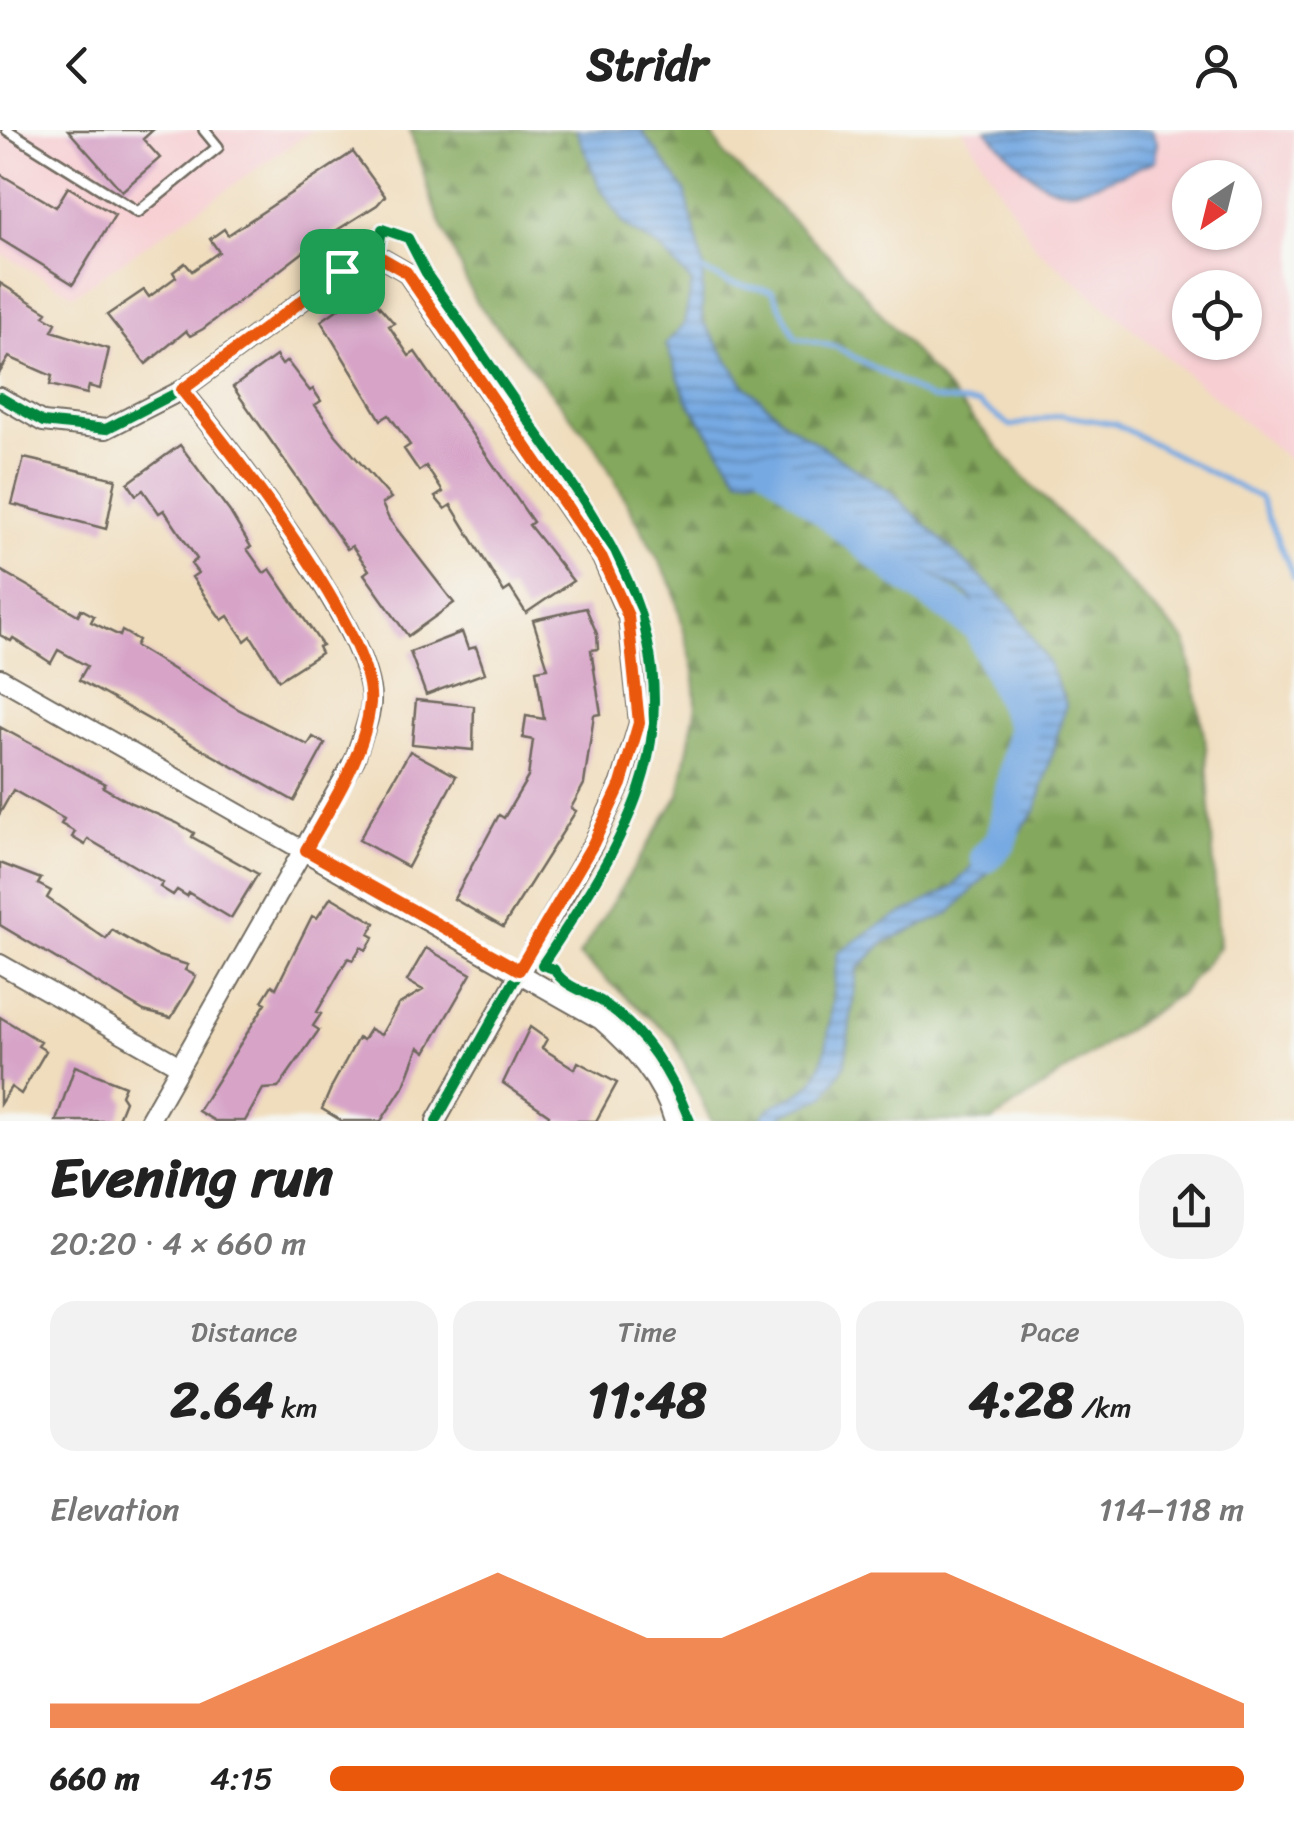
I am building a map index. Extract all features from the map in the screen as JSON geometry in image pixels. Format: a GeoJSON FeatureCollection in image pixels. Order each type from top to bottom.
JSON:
{"type":"FeatureCollection","features":[{"type":"Feature","properties":{"kind":"street"},"geometry":{"type":"LineString","coordinates":[[0,397],[43,422],[106,429],[182,390],[342,271],[378,256],[406,272],[602,558],[628,616],[639,723],[621,784],[593,844],[436,1121]]}},
{"type":"Feature","properties":{"kind":"street"},"geometry":{"type":"LineString","coordinates":[[149,1121],[355,759],[371,700],[360,651],[299,549],[234,454],[182,390]]}},
{"type":"Feature","properties":{"kind":"street"},"geometry":{"type":"LineString","coordinates":[[0,678],[519,970],[600,1020],[636,1051],[656,1079],[674,1121]]}},
{"type":"Feature","properties":{"kind":"street"},"geometry":{"type":"LineString","coordinates":[[0,964],[180,1066]]}},
{"type":"Feature","properties":{"kind":"lane"},"geometry":{"type":"LineString","coordinates":[[7,130],[138,212],[218,147],[204,130]]}},
{"type":"Feature","properties":{"kind":"shaded area"},"geometry":{"type":"Polygon","coordinates":[[[0,130],[313,130],[74,295],[0,253],[0,130]]]}},
{"type":"Feature","properties":{"kind":"shaded area"},"geometry":{"type":"Polygon","coordinates":[[[963,130],[1294,130],[1294,464],[1036,248],[963,130]]]}},
{"type":"Feature","properties":{"kind":"green space"},"geometry":{"type":"Polygon","coordinates":[[[410,130],[709,130],[726,157],[835,261],[1030,484],[1186,641],[1206,746],[1219,947],[1181,993],[992,1121],[711,1121],[673,1038],[579,956],[679,795],[696,705],[694,670],[672,585],[597,448],[474,299],[434,207],[410,130]]]}},
{"type":"Feature","properties":{"kind":"water"},"geometry":{"type":"Polygon","coordinates":[[[576,130],[641,130],[685,190],[703,265],[702,320],[743,383],[786,423],[891,492],[1014,609],[1048,663],[1066,704],[1036,810],[984,878],[949,914],[886,941],[857,969],[845,1064],[825,1097],[782,1115],[781,1121],[760,1121],[770,1108],[810,1085],[817,1074],[827,1042],[838,953],[878,926],[952,888],[982,855],[1023,792],[1028,722],[1006,658],[968,595],[872,541],[851,519],[772,475],[739,478],[687,400],[666,344],[684,324],[692,283],[663,251],[624,224],[599,185],[576,130]]]}},
{"type":"Feature","properties":{"kind":"water"},"geometry":{"type":"Polygon","coordinates":[[[986,130],[1152,130],[1157,142],[1155,161],[1078,189],[1062,190],[1030,174],[986,130]]]}},
{"type":"Feature","properties":{"kind":"building"},"geometry":{"type":"Polygon","coordinates":[[[68,130],[153,130],[143,139],[160,158],[122,191],[68,130]]]}},
{"type":"Feature","properties":{"kind":"building"},"geometry":{"type":"Polygon","coordinates":[[[353,152],[385,196],[377,205],[310,247],[203,329],[190,336],[186,331],[146,364],[107,315],[144,290],[149,297],[176,277],[173,272],[185,263],[192,271],[219,252],[210,239],[224,229],[228,235],[353,152]]]}},
{"type":"Feature","properties":{"kind":"building"},"geometry":{"type":"Polygon","coordinates":[[[0,174],[56,207],[68,187],[115,215],[73,284],[0,239],[0,174]]]}},
{"type":"Feature","properties":{"kind":"building"},"geometry":{"type":"Polygon","coordinates":[[[0,283],[47,312],[44,316],[56,323],[52,331],[109,349],[100,389],[89,386],[87,394],[50,385],[52,376],[9,357],[0,372],[0,283]]]}},
{"type":"Feature","properties":{"kind":"building"},"geometry":{"type":"Polygon","coordinates":[[[365,290],[394,323],[389,326],[409,356],[415,352],[533,522],[529,525],[573,581],[526,613],[510,588],[504,592],[451,505],[445,509],[435,497],[443,492],[426,466],[419,471],[404,449],[410,445],[389,415],[381,420],[321,321],[365,290]]]}},
{"type":"Feature","properties":{"kind":"building"},"geometry":{"type":"Polygon","coordinates":[[[276,356],[282,365],[287,361],[310,391],[313,389],[321,401],[315,405],[336,435],[391,498],[382,504],[389,519],[454,603],[408,636],[364,574],[369,570],[352,546],[347,549],[233,387],[276,356]]]}},
{"type":"Feature","properties":{"kind":"building"},"geometry":{"type":"Polygon","coordinates":[[[180,445],[230,512],[251,547],[247,549],[264,573],[270,569],[322,645],[318,647],[321,653],[279,680],[251,636],[245,641],[228,616],[222,620],[192,577],[198,573],[191,564],[197,559],[164,510],[159,513],[143,490],[136,495],[128,483],[180,445]]]}},
{"type":"Feature","properties":{"kind":"building"},"geometry":{"type":"Polygon","coordinates":[[[24,458],[116,479],[106,529],[12,504],[24,458]]]}},
{"type":"Feature","properties":{"kind":"building"},"geometry":{"type":"Polygon","coordinates":[[[0,570],[78,615],[81,609],[94,616],[91,622],[138,640],[135,646],[238,709],[308,745],[313,737],[325,744],[294,801],[79,680],[87,666],[58,650],[51,663],[13,638],[11,641],[0,635],[0,570]]]}},
{"type":"Feature","properties":{"kind":"building"},"geometry":{"type":"Polygon","coordinates":[[[586,608],[597,634],[598,649],[591,650],[601,714],[594,715],[584,784],[571,808],[576,811],[503,927],[454,899],[499,815],[504,818],[528,777],[533,740],[523,738],[526,716],[544,719],[536,670],[548,668],[533,620],[586,608]]]}},
{"type":"Feature","properties":{"kind":"building"},"geometry":{"type":"Polygon","coordinates":[[[462,632],[468,649],[476,647],[485,673],[426,695],[410,652],[462,632]]]}},
{"type":"Feature","properties":{"kind":"building"},"geometry":{"type":"Polygon","coordinates":[[[416,700],[474,706],[473,750],[412,744],[416,700]]]}},
{"type":"Feature","properties":{"kind":"building"},"geometry":{"type":"Polygon","coordinates":[[[0,727],[105,784],[103,787],[131,803],[177,823],[194,833],[192,837],[258,874],[231,918],[189,893],[187,896],[177,890],[173,895],[160,887],[163,883],[88,839],[85,845],[72,837],[75,832],[61,824],[64,819],[13,790],[0,813],[0,727]]]}},
{"type":"Feature","properties":{"kind":"building"},"geometry":{"type":"Polygon","coordinates":[[[410,751],[456,776],[408,867],[359,840],[410,751]]]}},
{"type":"Feature","properties":{"kind":"building"},"geometry":{"type":"Polygon","coordinates":[[[0,863],[41,879],[38,884],[51,891],[47,898],[106,939],[112,930],[155,955],[188,965],[185,970],[196,976],[171,1018],[144,1011],[0,925],[0,863]]]}},
{"type":"Feature","properties":{"kind":"building"},"geometry":{"type":"Polygon","coordinates":[[[331,897],[375,923],[369,934],[374,937],[366,950],[361,947],[353,960],[348,958],[317,1012],[321,1014],[313,1026],[319,1030],[278,1088],[263,1089],[245,1121],[215,1121],[198,1111],[266,1003],[262,1001],[272,985],[276,988],[312,916],[317,918],[331,897]]]}},
{"type":"Feature","properties":{"kind":"building"},"geometry":{"type":"Polygon","coordinates":[[[426,948],[471,974],[426,1052],[419,1047],[404,1086],[381,1121],[342,1121],[322,1109],[332,1086],[358,1038],[363,1040],[370,1029],[381,1035],[398,1005],[423,990],[407,981],[426,948]]]}},
{"type":"Feature","properties":{"kind":"building"},"geometry":{"type":"Polygon","coordinates":[[[0,1017],[41,1042],[38,1046],[46,1051],[21,1094],[11,1087],[0,1104],[0,1017]]]}},
{"type":"Feature","properties":{"kind":"building"},"geometry":{"type":"Polygon","coordinates":[[[530,1027],[547,1039],[542,1048],[575,1069],[578,1062],[617,1083],[596,1121],[546,1121],[549,1115],[503,1083],[530,1027]]]}},
{"type":"Feature","properties":{"kind":"building"},"geometry":{"type":"Polygon","coordinates":[[[75,1066],[125,1086],[121,1095],[125,1101],[117,1121],[56,1121],[75,1066]]]}},
{"type":"Feature","properties":{"kind":"waterway"},"geometry":{"type":"LineString","coordinates":[[699,269],[730,283],[772,291],[796,338],[836,347],[931,399],[979,404],[1011,426],[1062,415],[1115,424],[1260,498],[1294,578]]}},
{"type":"Feature","properties":{"kind":"waterway"},"geometry":{"type":"LineString","coordinates":[[771,466],[900,572],[979,627],[1023,726],[1002,840],[986,857]]}},
{"type":"Feature","properties":{"kind":"cycle path"},"geometry":{"type":"LineString","coordinates":[[378,256],[382,229],[408,238],[426,273],[587,506],[626,578],[641,616],[654,697],[645,771],[608,858],[542,965],[604,1003],[633,1027],[666,1071],[690,1121]]}},
{"type":"Feature","properties":{"kind":"cycle path"},"geometry":{"type":"LineString","coordinates":[[0,397],[43,422],[106,429],[182,390],[342,271],[378,256]]}},
{"type":"Feature","properties":{"kind":"cycle path"},"geometry":{"type":"LineString","coordinates":[[512,427],[602,558],[628,617],[639,723],[621,783],[578,870]]}},
{"type":"Feature","properties":{"kind":"cycle path"},"geometry":{"type":"LineString","coordinates":[[436,1121],[542,931]]}},
{"type":"Feature","properties":{"kind":"route"},"geometry":{"type":"LineString","coordinates":[[378,256],[406,272],[602,558],[628,616],[639,723],[621,784],[593,844],[519,970],[306,850],[355,759],[371,700],[360,651],[299,549],[234,454],[182,390],[342,271],[378,256]]}}]}
